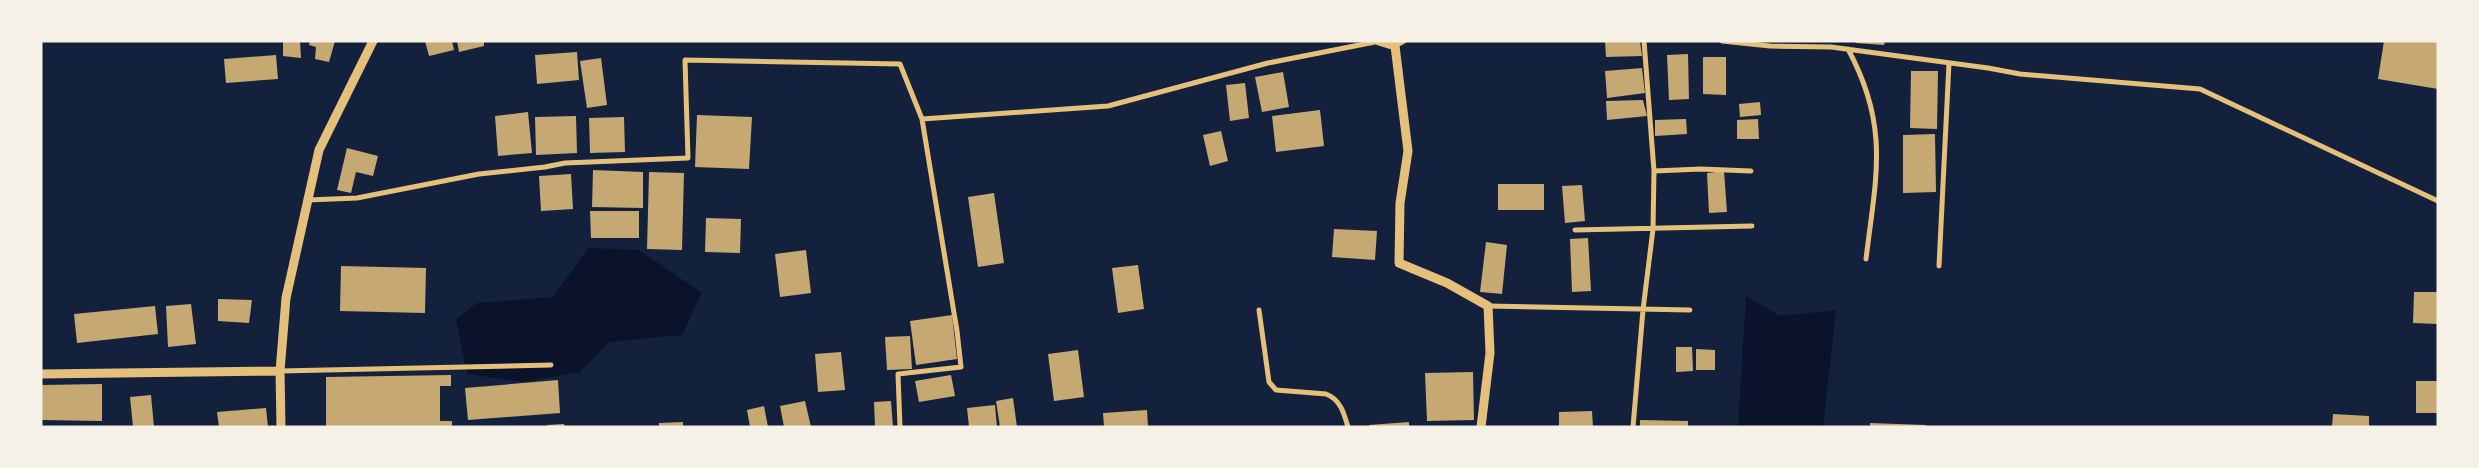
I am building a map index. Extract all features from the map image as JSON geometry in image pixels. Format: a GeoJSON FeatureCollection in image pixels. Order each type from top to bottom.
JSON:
{"type":"FeatureCollection","features":[{"type":"Feature","properties":{"kind":"street"},"geometry":{"type":"LineString","coordinates":[[281,427],[280,371],[286,298],[319,150],[373,41]]}},
{"type":"Feature","properties":{"kind":"street"},"geometry":{"type":"LineString","coordinates":[[922,118],[1108,106],[1268,63],[1380,41],[1395,46],[1404,41]]}},
{"type":"Feature","properties":{"kind":"street"},"geometry":{"type":"LineString","coordinates":[[1633,427],[1642,310],[1653,229],[1654,171],[1644,41]]}},
{"type":"Feature","properties":{"kind":"street"},"geometry":{"type":"LineString","coordinates":[[1722,41],[1770,46],[1848,49],[2066,79],[2200,89],[2438,201]]}},
{"type":"Feature","properties":{"kind":"street"},"geometry":{"type":"LineString","coordinates":[[1395,46],[1408,151],[1400,203],[1399,263],[1447,284],[1488,306],[1690,310]]}},
{"type":"Feature","properties":{"kind":"street"},"geometry":{"type":"LineString","coordinates":[[1848,49],[1863,78],[1874,111],[1878,142],[1866,259]]}},
{"type":"Feature","properties":{"kind":"street"},"geometry":{"type":"LineString","coordinates":[[308,200],[357,198],[479,174],[565,163],[688,158],[685,60],[900,64],[922,118],[957,331],[961,368],[898,374],[900,427]]}},
{"type":"Feature","properties":{"kind":"street"},"geometry":{"type":"LineString","coordinates":[[1939,266],[1949,63]]}},
{"type":"Feature","properties":{"kind":"street"},"geometry":{"type":"LineString","coordinates":[[1654,171],[1700,169],[1752,172]]}},
{"type":"Feature","properties":{"kind":"street"},"geometry":{"type":"LineString","coordinates":[[1575,230],[1752,226]]}},
{"type":"Feature","properties":{"kind":"street"},"geometry":{"type":"LineString","coordinates":[[1481,427],[1490,353],[1488,306]]}},
{"type":"Feature","properties":{"kind":"street"},"geometry":{"type":"LineString","coordinates":[[1259,310],[1269,382],[1276,390],[1326,394],[1334,397],[1343,411],[1348,427]]}},
{"type":"Feature","properties":{"kind":"street"},"geometry":{"type":"LineString","coordinates":[[41,374],[551,365]]}},
{"type":"Feature","properties":{"kind":"water"},"geometry":{"type":"Polygon","coordinates":[[[588,248],[639,250],[702,293],[682,335],[609,342],[580,372],[523,382],[467,374],[456,319],[477,303],[553,297],[588,248]]]}},
{"type":"Feature","properties":{"kind":"water"},"geometry":{"type":"Polygon","coordinates":[[[1746,296],[1780,316],[1836,310],[1823,427],[1738,427],[1746,296]]]}},
{"type":"Feature","properties":{"kind":"building"},"geometry":{"type":"Polygon","coordinates":[[[283,41],[300,41],[301,58],[283,56],[283,41]]]}},
{"type":"Feature","properties":{"kind":"building"},"geometry":{"type":"Polygon","coordinates":[[[310,41],[335,41],[329,62],[315,59],[316,47],[309,45],[310,41]]]}},
{"type":"Feature","properties":{"kind":"building"},"geometry":{"type":"Polygon","coordinates":[[[425,41],[452,41],[454,50],[429,56],[425,41]]]}},
{"type":"Feature","properties":{"kind":"building"},"geometry":{"type":"Polygon","coordinates":[[[457,41],[484,41],[484,46],[459,52],[457,41]]]}},
{"type":"Feature","properties":{"kind":"building"},"geometry":{"type":"Polygon","coordinates":[[[1605,41],[1640,41],[1642,56],[1606,57],[1605,41]]]}},
{"type":"Feature","properties":{"kind":"building"},"geometry":{"type":"Polygon","coordinates":[[[1856,41],[1885,41],[1884,45],[1856,43],[1856,41]]]}},
{"type":"Feature","properties":{"kind":"building"},"geometry":{"type":"Polygon","coordinates":[[[2384,41],[2438,41],[2438,89],[2378,79],[2384,41]]]}},
{"type":"Feature","properties":{"kind":"building"},"geometry":{"type":"Polygon","coordinates":[[[577,52],[579,80],[537,84],[535,55],[577,52]]]}},
{"type":"Feature","properties":{"kind":"building"},"geometry":{"type":"Polygon","coordinates":[[[1688,54],[1689,99],[1669,100],[1667,55],[1688,54]]]}},
{"type":"Feature","properties":{"kind":"building"},"geometry":{"type":"Polygon","coordinates":[[[276,55],[278,79],[226,83],[224,59],[276,55]]]}},
{"type":"Feature","properties":{"kind":"building"},"geometry":{"type":"Polygon","coordinates":[[[1703,57],[1726,57],[1726,95],[1703,94],[1703,57]]]}},
{"type":"Feature","properties":{"kind":"building"},"geometry":{"type":"Polygon","coordinates":[[[601,58],[607,105],[587,108],[580,61],[601,58]]]}},
{"type":"Feature","properties":{"kind":"building"},"geometry":{"type":"Polygon","coordinates":[[[1642,68],[1645,93],[1607,98],[1605,71],[1642,68]]]}},
{"type":"Feature","properties":{"kind":"building"},"geometry":{"type":"Polygon","coordinates":[[[1911,71],[1938,71],[1937,129],[1910,128],[1911,71]]]}},
{"type":"Feature","properties":{"kind":"building"},"geometry":{"type":"Polygon","coordinates":[[[1283,72],[1289,107],[1262,112],[1255,77],[1283,72]]]}},
{"type":"Feature","properties":{"kind":"building"},"geometry":{"type":"Polygon","coordinates":[[[1245,83],[1249,118],[1230,121],[1226,85],[1245,83]]]}},
{"type":"Feature","properties":{"kind":"building"},"geometry":{"type":"Polygon","coordinates":[[[1643,100],[1647,116],[1607,120],[1606,101],[1643,100]]]}},
{"type":"Feature","properties":{"kind":"building"},"geometry":{"type":"Polygon","coordinates":[[[1760,102],[1761,115],[1740,117],[1739,104],[1760,102]]]}},
{"type":"Feature","properties":{"kind":"building"},"geometry":{"type":"Polygon","coordinates":[[[1320,110],[1324,146],[1276,152],[1272,116],[1320,110]]]}},
{"type":"Feature","properties":{"kind":"building"},"geometry":{"type":"Polygon","coordinates":[[[528,112],[532,153],[498,156],[495,116],[528,112]]]}},
{"type":"Feature","properties":{"kind":"building"},"geometry":{"type":"Polygon","coordinates":[[[697,115],[752,117],[749,169],[695,167],[697,115]]]}},
{"type":"Feature","properties":{"kind":"building"},"geometry":{"type":"Polygon","coordinates":[[[576,116],[577,153],[536,155],[535,117],[576,116]]]}},
{"type":"Feature","properties":{"kind":"building"},"geometry":{"type":"Polygon","coordinates":[[[624,117],[625,152],[590,153],[589,118],[624,117]]]}},
{"type":"Feature","properties":{"kind":"building"},"geometry":{"type":"Polygon","coordinates":[[[1686,119],[1687,134],[1655,136],[1655,120],[1686,119]]]}},
{"type":"Feature","properties":{"kind":"building"},"geometry":{"type":"Polygon","coordinates":[[[1758,119],[1759,139],[1737,139],[1737,120],[1758,119]]]}},
{"type":"Feature","properties":{"kind":"building"},"geometry":{"type":"Polygon","coordinates":[[[1221,131],[1228,161],[1210,166],[1203,135],[1221,131]]]}},
{"type":"Feature","properties":{"kind":"building"},"geometry":{"type":"Polygon","coordinates":[[[1935,134],[1936,192],[1903,193],[1903,135],[1935,134]]]}},
{"type":"Feature","properties":{"kind":"building"},"geometry":{"type":"Polygon","coordinates":[[[347,148],[378,156],[373,176],[356,172],[351,193],[337,190],[347,148]]]}},
{"type":"Feature","properties":{"kind":"building"},"geometry":{"type":"Polygon","coordinates":[[[593,170],[643,172],[643,208],[592,207],[593,170]]]}},
{"type":"Feature","properties":{"kind":"building"},"geometry":{"type":"Polygon","coordinates":[[[1724,171],[1727,212],[1709,213],[1707,173],[1724,171]]]}},
{"type":"Feature","properties":{"kind":"building"},"geometry":{"type":"Polygon","coordinates":[[[649,172],[684,173],[682,250],[647,249],[649,172]]]}},
{"type":"Feature","properties":{"kind":"building"},"geometry":{"type":"Polygon","coordinates":[[[571,174],[573,209],[541,211],[539,176],[571,174]]]}},
{"type":"Feature","properties":{"kind":"building"},"geometry":{"type":"Polygon","coordinates":[[[1498,184],[1544,184],[1544,210],[1498,210],[1498,184]]]}},
{"type":"Feature","properties":{"kind":"building"},"geometry":{"type":"Polygon","coordinates":[[[1582,185],[1585,221],[1565,223],[1562,186],[1582,185]]]}},
{"type":"Feature","properties":{"kind":"building"},"geometry":{"type":"Polygon","coordinates":[[[994,193],[1004,263],[978,267],[968,197],[994,193]]]}},
{"type":"Feature","properties":{"kind":"building"},"geometry":{"type":"Polygon","coordinates":[[[590,211],[639,211],[639,238],[591,238],[590,211]]]}},
{"type":"Feature","properties":{"kind":"building"},"geometry":{"type":"Polygon","coordinates":[[[706,218],[741,219],[740,253],[705,252],[706,218]]]}},
{"type":"Feature","properties":{"kind":"building"},"geometry":{"type":"Polygon","coordinates":[[[1334,229],[1377,231],[1375,260],[1332,257],[1334,229]]]}},
{"type":"Feature","properties":{"kind":"building"},"geometry":{"type":"Polygon","coordinates":[[[1588,238],[1591,291],[1572,292],[1570,239],[1588,238]]]}},
{"type":"Feature","properties":{"kind":"building"},"geometry":{"type":"Polygon","coordinates":[[[1486,242],[1507,245],[1502,294],[1480,292],[1486,242]]]}},
{"type":"Feature","properties":{"kind":"building"},"geometry":{"type":"Polygon","coordinates":[[[806,250],[811,293],[780,297],[775,254],[806,250]]]}},
{"type":"Feature","properties":{"kind":"building"},"geometry":{"type":"Polygon","coordinates":[[[1138,265],[1144,309],[1118,313],[1112,268],[1138,265]]]}},
{"type":"Feature","properties":{"kind":"building"},"geometry":{"type":"Polygon","coordinates":[[[341,266],[426,268],[425,313],[340,311],[341,266]]]}},
{"type":"Feature","properties":{"kind":"building"},"geometry":{"type":"Polygon","coordinates":[[[2414,292],[2438,292],[2438,324],[2413,323],[2414,292]]]}},
{"type":"Feature","properties":{"kind":"building"},"geometry":{"type":"Polygon","coordinates":[[[218,299],[252,300],[249,323],[218,321],[218,299]]]}},
{"type":"Feature","properties":{"kind":"building"},"geometry":{"type":"Polygon","coordinates":[[[191,304],[196,344],[168,347],[166,306],[191,304]]]}},
{"type":"Feature","properties":{"kind":"building"},"geometry":{"type":"Polygon","coordinates":[[[155,306],[158,334],[77,343],[74,314],[155,306]]]}},
{"type":"Feature","properties":{"kind":"building"},"geometry":{"type":"Polygon","coordinates":[[[952,315],[957,359],[916,365],[910,321],[952,315]]]}},
{"type":"Feature","properties":{"kind":"building"},"geometry":{"type":"Polygon","coordinates":[[[910,336],[912,369],[887,370],[885,337],[910,336]]]}},
{"type":"Feature","properties":{"kind":"building"},"geometry":{"type":"Polygon","coordinates":[[[1676,347],[1692,347],[1693,371],[1676,372],[1676,347]]]}},
{"type":"Feature","properties":{"kind":"building"},"geometry":{"type":"Polygon","coordinates":[[[1696,349],[1715,350],[1715,370],[1696,370],[1696,349]]]}},
{"type":"Feature","properties":{"kind":"building"},"geometry":{"type":"Polygon","coordinates":[[[1078,350],[1084,397],[1054,401],[1048,354],[1078,350]]]}},
{"type":"Feature","properties":{"kind":"building"},"geometry":{"type":"Polygon","coordinates":[[[841,352],[845,390],[818,392],[815,354],[841,352]]]}},
{"type":"Feature","properties":{"kind":"building"},"geometry":{"type":"Polygon","coordinates":[[[1473,372],[1474,420],[1427,421],[1425,373],[1473,372]]]}},
{"type":"Feature","properties":{"kind":"building"},"geometry":{"type":"Polygon","coordinates":[[[451,375],[451,386],[440,386],[440,421],[452,421],[452,427],[326,427],[326,377],[451,375]]]}},
{"type":"Feature","properties":{"kind":"building"},"geometry":{"type":"Polygon","coordinates":[[[951,375],[955,396],[919,402],[915,381],[951,375]]]}},
{"type":"Feature","properties":{"kind":"building"},"geometry":{"type":"Polygon","coordinates":[[[558,380],[560,413],[468,420],[465,388],[558,380]]]}},
{"type":"Feature","properties":{"kind":"building"},"geometry":{"type":"Polygon","coordinates":[[[2416,381],[2438,381],[2438,413],[2416,413],[2416,381]]]}},
{"type":"Feature","properties":{"kind":"building"},"geometry":{"type":"Polygon","coordinates":[[[102,384],[102,421],[41,420],[41,385],[102,384]]]}},
{"type":"Feature","properties":{"kind":"building"},"geometry":{"type":"Polygon","coordinates":[[[151,395],[154,427],[133,427],[130,397],[151,395]]]}},
{"type":"Feature","properties":{"kind":"building"},"geometry":{"type":"Polygon","coordinates":[[[1013,398],[1017,427],[1000,427],[996,401],[1013,398]]]}},
{"type":"Feature","properties":{"kind":"building"},"geometry":{"type":"Polygon","coordinates":[[[805,401],[811,427],[784,427],[780,406],[805,401]]]}},
{"type":"Feature","properties":{"kind":"building"},"geometry":{"type":"Polygon","coordinates":[[[891,401],[893,427],[875,427],[874,402],[891,401]]]}},
{"type":"Feature","properties":{"kind":"building"},"geometry":{"type":"Polygon","coordinates":[[[995,405],[997,427],[969,427],[967,408],[995,405]]]}},
{"type":"Feature","properties":{"kind":"building"},"geometry":{"type":"Polygon","coordinates":[[[764,406],[768,427],[750,427],[747,410],[764,406]]]}},
{"type":"Feature","properties":{"kind":"building"},"geometry":{"type":"Polygon","coordinates":[[[266,408],[268,427],[219,427],[217,412],[266,408]]]}},
{"type":"Feature","properties":{"kind":"building"},"geometry":{"type":"Polygon","coordinates":[[[1147,410],[1148,427],[1104,427],[1103,413],[1147,410]]]}},
{"type":"Feature","properties":{"kind":"building"},"geometry":{"type":"Polygon","coordinates":[[[1592,411],[1593,427],[1559,427],[1559,412],[1592,411]]]}},
{"type":"Feature","properties":{"kind":"building"},"geometry":{"type":"Polygon","coordinates":[[[2333,414],[2369,416],[2369,427],[2332,427],[2333,414]]]}},
{"type":"Feature","properties":{"kind":"building"},"geometry":{"type":"Polygon","coordinates":[[[1640,420],[1688,421],[1688,427],[1640,427],[1640,420]]]}},
{"type":"Feature","properties":{"kind":"building"},"geometry":{"type":"Polygon","coordinates":[[[683,422],[683,427],[659,427],[659,423],[683,422]]]}},
{"type":"Feature","properties":{"kind":"building"},"geometry":{"type":"Polygon","coordinates":[[[1409,422],[1409,427],[1369,427],[1369,425],[1409,422]]]}},
{"type":"Feature","properties":{"kind":"building"},"geometry":{"type":"Polygon","coordinates":[[[1870,423],[1926,425],[1926,427],[1870,427],[1870,423]]]}},
{"type":"Feature","properties":{"kind":"building"},"geometry":{"type":"Polygon","coordinates":[[[564,424],[565,427],[547,427],[547,425],[564,424]]]}}]}
